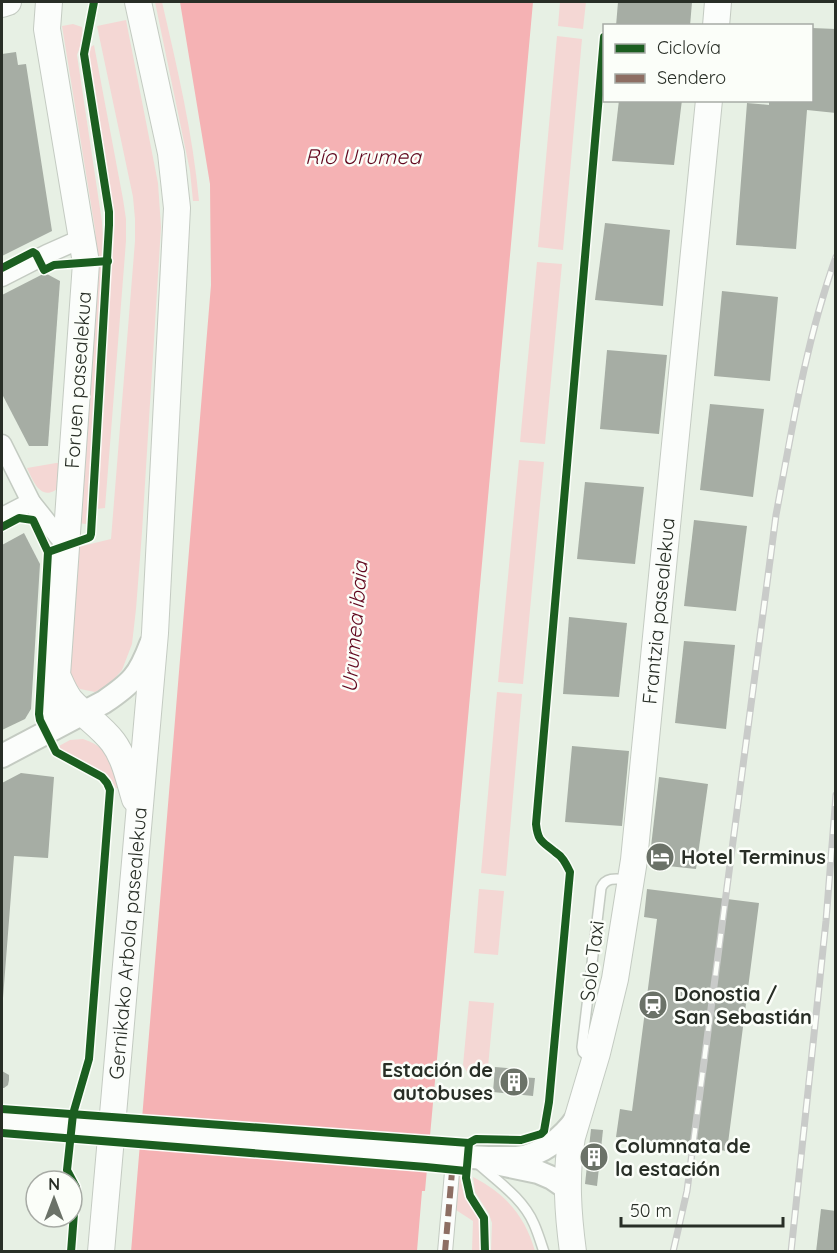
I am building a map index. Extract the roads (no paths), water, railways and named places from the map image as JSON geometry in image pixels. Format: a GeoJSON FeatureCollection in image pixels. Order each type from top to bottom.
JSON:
{"type":"FeatureCollection","features":[{"type":"Feature","properties":{"kind":"main road"},"geometry":{"type":"LineString","coordinates":[[2,4],[8,2]]}},
{"type":"Feature","properties":{"kind":"main road","name":"Foruen pasealekua"},"geometry":{"type":"LineString","coordinates":[[49,2],[47,29],[86,263],[57,675]]}},
{"type":"Feature","properties":{"kind":"main road"},"geometry":{"type":"LineString","coordinates":[[138,2],[171,153],[177,208],[155,633]]}},
{"type":"Feature","properties":{"kind":"main road"},"geometry":{"type":"LineString","coordinates":[[716,24],[718,2]]}},
{"type":"Feature","properties":{"kind":"main road","name":"Frantzia pasealekua"},"geometry":{"type":"LineString","coordinates":[[573,1251],[568,1189],[570,1150],[615,979],[638,828],[709,102]]}},
{"type":"Feature","properties":{"kind":"main road","name":"Gernikako Arbola pasealekua"},"geometry":{"type":"LineString","coordinates":[[101,1251],[155,633]]}},
{"type":"Feature","properties":{"kind":"main road"},"geometry":{"type":"LineString","coordinates":[[57,675],[71,701],[106,733],[117,748],[139,813]]}},
{"type":"Feature","properties":{"kind":"street"},"geometry":{"type":"LineString","coordinates":[[2,278],[83,238]]}},
{"type":"Feature","properties":{"kind":"street"},"geometry":{"type":"LineString","coordinates":[[2,444],[31,502],[66,546]]}},
{"type":"Feature","properties":{"kind":"street"},"geometry":{"type":"LineString","coordinates":[[2,517],[31,502]]}},
{"type":"Feature","properties":{"kind":"street"},"geometry":{"type":"LineString","coordinates":[[2,756],[84,713],[129,684],[138,675],[155,633]]}},
{"type":"Feature","properties":{"kind":"street","name":"Foruen pasealekua"},"geometry":{"type":"LineString","coordinates":[[46,733],[52,718],[57,675]]}},
{"type":"Feature","properties":{"kind":"street","name":"Frantzia pasealekua"},"geometry":{"type":"LineString","coordinates":[[472,1158],[518,1158],[533,1154],[551,1145],[568,1131],[578,1116]]}},
{"type":"Feature","properties":{"kind":"street"},"geometry":{"type":"LineString","coordinates":[[2,1120],[472,1158],[538,1172],[568,1189]]}},
{"type":"Feature","properties":{"kind":"street"},"geometry":{"type":"LineString","coordinates":[[445,1251],[452,1172]]}},
{"type":"Feature","properties":{"kind":"lane"},"geometry":{"type":"LineString","coordinates":[[472,1158],[522,1204],[534,1223],[544,1251]]}},
{"type":"Feature","properties":{"kind":"water","name":"Río Urumea"},"geometry":{"type":"Polygon","coordinates":[[[180,2],[533,2],[425,1191],[422,1191],[417,1251],[131,1252],[211,285],[210,184],[180,2]]]}},
{"type":"Feature","properties":{"kind":"railway"},"geometry":{"type":"LineString","coordinates":[[673,1252],[687,1191],[776,515],[808,352],[836,257]]}},
{"type":"Feature","properties":{"kind":"railway"},"geometry":{"type":"LineString","coordinates":[[791,1252],[826,921],[836,795]]}},
{"type":"Feature","properties":{"kind":"place","name":"Hotel Terminus"},"geometry":{"type":"Point","coordinates":[660,857]}},
{"type":"Feature","properties":{"kind":"place","name":"Donostia / San Sebastián"},"geometry":{"type":"Point","coordinates":[653,1005]}},
{"type":"Feature","properties":{"kind":"place","name":"Estación de autobuses"},"geometry":{"type":"Point","coordinates":[514,1082]}},
{"type":"Feature","properties":{"kind":"place","name":"Columnata de la estación"},"geometry":{"type":"Point","coordinates":[594,1157]}},
{"type":"Feature","properties":{"kind":"water label","name":"Urumea ibaia"},"geometry":{"type":"Point","coordinates":[355,627]}}]}
